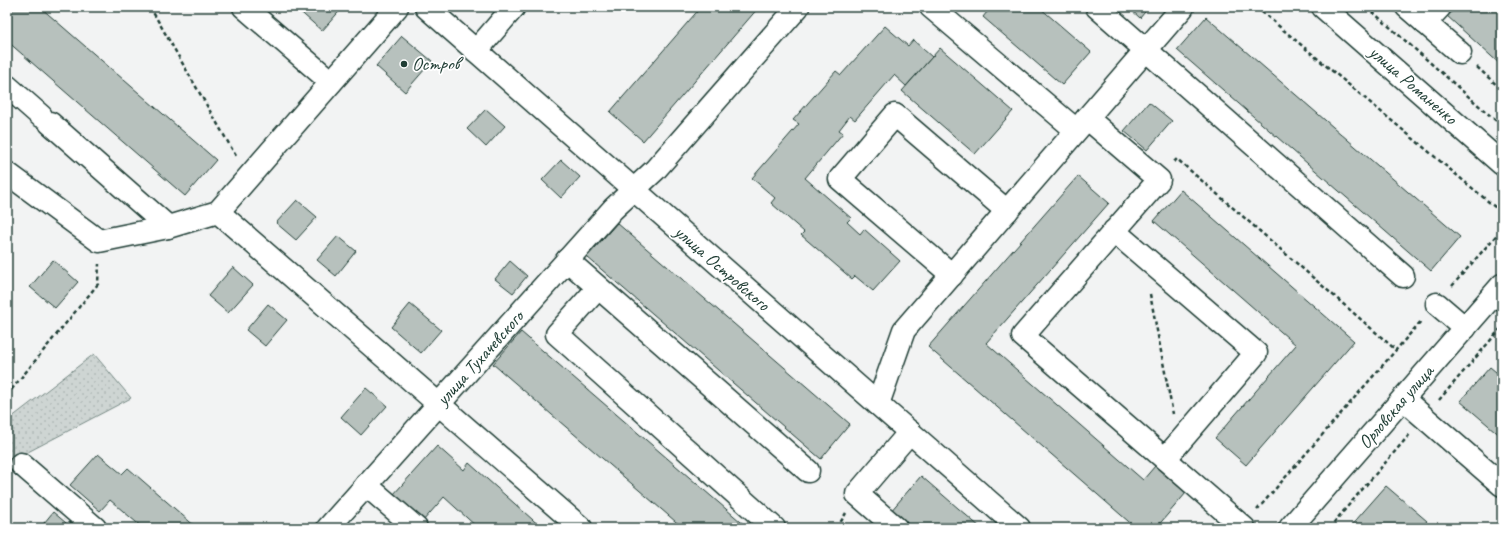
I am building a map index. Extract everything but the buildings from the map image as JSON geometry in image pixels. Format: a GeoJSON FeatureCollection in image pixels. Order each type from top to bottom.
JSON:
{"type":"FeatureCollection","features":[{"type":"Feature","properties":{"kind":"street"},"geometry":{"type":"LineString","coordinates":[[244,7],[331,82]]}},
{"type":"Feature","properties":{"kind":"street"},"geometry":{"type":"LineString","coordinates":[[7,172],[100,241],[168,227],[218,212],[397,7]]}},
{"type":"Feature","properties":{"kind":"street","name":"улица Островского"},"geometry":{"type":"LineString","coordinates":[[426,7],[1019,528]]}},
{"type":"Feature","properties":{"kind":"street"},"geometry":{"type":"LineString","coordinates":[[476,51],[514,7]]}},
{"type":"Feature","properties":{"kind":"street","name":"улица Тухачевского"},"geometry":{"type":"LineString","coordinates":[[328,528],[613,209],[655,170],[798,7]]}},
{"type":"Feature","properties":{"kind":"street"},"geometry":{"type":"LineString","coordinates":[[931,7],[1082,124],[1159,180],[1023,336],[1172,451],[1243,527]]}},
{"type":"Feature","properties":{"kind":"street"},"geometry":{"type":"LineString","coordinates":[[1097,7],[1403,276]]}},
{"type":"Feature","properties":{"kind":"street"},"geometry":{"type":"LineString","coordinates":[[878,404],[904,330],[1183,7]]}},
{"type":"Feature","properties":{"kind":"street","name":"улица Романенко"},"geometry":{"type":"LineString","coordinates":[[1323,7],[1502,164]]}},
{"type":"Feature","properties":{"kind":"street"},"geometry":{"type":"LineString","coordinates":[[1407,7],[1460,53]]}},
{"type":"Feature","properties":{"kind":"street"},"geometry":{"type":"LineString","coordinates":[[1425,23],[1440,7]]}},
{"type":"Feature","properties":{"kind":"street"},"geometry":{"type":"LineString","coordinates":[[7,86],[168,227]]}},
{"type":"Feature","properties":{"kind":"street"},"geometry":{"type":"LineString","coordinates":[[952,275],[840,179],[895,115],[1007,211]]}},
{"type":"Feature","properties":{"kind":"street"},"geometry":{"type":"LineString","coordinates":[[218,212],[581,528]]}},
{"type":"Feature","properties":{"kind":"street"},"geometry":{"type":"LineString","coordinates":[[1114,231],[1256,353],[1172,451]]}},
{"type":"Feature","properties":{"kind":"street"},"geometry":{"type":"LineString","coordinates":[[567,260],[808,471]]}},
{"type":"Feature","properties":{"kind":"street","name":"Орловская улица"},"geometry":{"type":"LineString","coordinates":[[1290,528],[1502,285]]}},
{"type":"Feature","properties":{"kind":"street"},"geometry":{"type":"LineString","coordinates":[[598,288],[557,334],[774,528]]}},
{"type":"Feature","properties":{"kind":"street"},"geometry":{"type":"LineString","coordinates":[[1437,304],[1465,328]]}},
{"type":"Feature","properties":{"kind":"street"},"geometry":{"type":"LineString","coordinates":[[1403,399],[1502,485]]}},
{"type":"Feature","properties":{"kind":"street"},"geometry":{"type":"LineString","coordinates":[[896,528],[857,494],[910,432]]}},
{"type":"Feature","properties":{"kind":"street"},"geometry":{"type":"LineString","coordinates":[[21,464],[95,528]]}},
{"type":"Feature","properties":{"kind":"street"},"geometry":{"type":"LineString","coordinates":[[366,485],[416,528]]}},
{"type":"Feature","properties":{"kind":"path"},"geometry":{"type":"LineString","coordinates":[[150,7],[248,177]]}},
{"type":"Feature","properties":{"kind":"path"},"geometry":{"type":"LineString","coordinates":[[1256,7],[1502,213]]}},
{"type":"Feature","properties":{"kind":"path"},"geometry":{"type":"LineString","coordinates":[[1367,7],[1502,126]]}},
{"type":"Feature","properties":{"kind":"path"},"geometry":{"type":"LineString","coordinates":[[1460,53],[1502,90]]}},
{"type":"Feature","properties":{"kind":"path"},"geometry":{"type":"LineString","coordinates":[[1159,180],[1177,159],[1396,350]]}},
{"type":"Feature","properties":{"kind":"path"},"geometry":{"type":"LineString","coordinates":[[1243,527],[1502,229]]}},
{"type":"Feature","properties":{"kind":"path"},"geometry":{"type":"LineString","coordinates":[[7,395],[98,284],[100,241]]}},
{"type":"Feature","properties":{"kind":"path"},"geometry":{"type":"LineString","coordinates":[[1143,256],[1172,451]]}},
{"type":"Feature","properties":{"kind":"shaded area"},"geometry":{"type":"Polygon","coordinates":[[[94,354],[131,398],[7,463],[7,421],[94,354]]]}},
{"type":"Feature","properties":{"kind":"place","name":"Остров"},"geometry":{"type":"Point","coordinates":[404,64]}}]}
